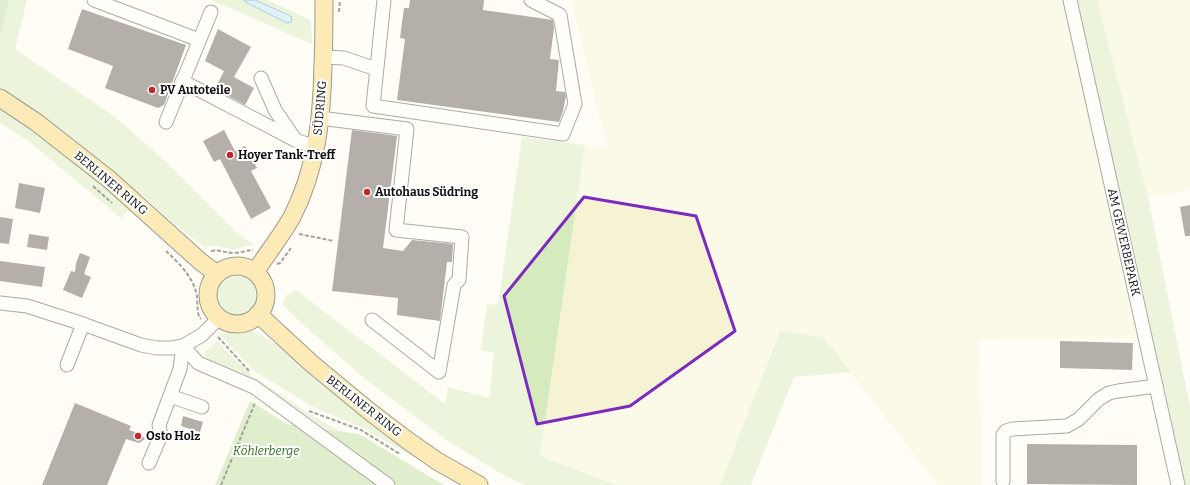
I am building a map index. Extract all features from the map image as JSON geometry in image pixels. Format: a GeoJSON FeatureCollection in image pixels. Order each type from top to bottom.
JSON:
{"type":"FeatureCollection","features":[{"type":"Feature","properties":{"kind":"main road","name":"SÜDRING"},"geometry":{"type":"LineString","coordinates":[[254,272],[278,240],[292,216],[313,162],[323,88],[324,0]]}},
{"type":"Feature","properties":{"kind":"main road","name":"BERLINER RING"},"geometry":{"type":"LineString","coordinates":[[0,98],[36,122],[110,180],[201,262],[217,274]]}},
{"type":"Feature","properties":{"kind":"main road"},"geometry":{"type":"LineString","coordinates":[[235,266],[245,267],[254,272],[262,281],[266,292],[264,304],[258,314],[250,320],[240,324],[214,323],[208,296],[210,284],[217,274],[225,268],[235,266]]}},
{"type":"Feature","properties":{"kind":"main road","name":"BERLINER RING"},"geometry":{"type":"LineString","coordinates":[[258,314],[311,363],[369,411],[407,440],[479,485]]}},
{"type":"Feature","properties":{"kind":"street"},"geometry":{"type":"LineString","coordinates":[[94,0],[199,40]]}},
{"type":"Feature","properties":{"kind":"street"},"geometry":{"type":"LineString","coordinates":[[384,0],[373,106],[563,134],[575,104],[560,15],[531,0]]}},
{"type":"Feature","properties":{"kind":"street","name":"AM GEWERBEPARK"},"geometry":{"type":"LineString","coordinates":[[1070,0],[1178,485]]}},
{"type":"Feature","properties":{"kind":"street"},"geometry":{"type":"LineString","coordinates":[[166,122],[211,12]]}},
{"type":"Feature","properties":{"kind":"street"},"geometry":{"type":"LineString","coordinates":[[323,57],[344,58],[376,69]]}},
{"type":"Feature","properties":{"kind":"street"},"geometry":{"type":"LineString","coordinates":[[261,78],[274,110],[295,140]]}},
{"type":"Feature","properties":{"kind":"street"},"geometry":{"type":"LineString","coordinates":[[182,81],[295,140],[316,147]]}},
{"type":"Feature","properties":{"kind":"street"},"geometry":{"type":"LineString","coordinates":[[320,118],[408,129],[396,230],[462,237],[459,280],[454,285],[439,372],[372,320]]}},
{"type":"Feature","properties":{"kind":"street"},"geometry":{"type":"LineString","coordinates":[[0,303],[27,306],[142,345],[157,348],[183,346],[202,335],[214,323]]}},
{"type":"Feature","properties":{"kind":"street"},"geometry":{"type":"LineString","coordinates":[[67,365],[83,324]]}},
{"type":"Feature","properties":{"kind":"street"},"geometry":{"type":"LineString","coordinates":[[183,346],[198,364],[254,387],[388,485]]}},
{"type":"Feature","properties":{"kind":"street"},"geometry":{"type":"LineString","coordinates":[[149,463],[161,435],[159,425],[180,369],[183,346]]}},
{"type":"Feature","properties":{"kind":"street"},"geometry":{"type":"LineString","coordinates":[[1003,481],[1003,435],[1006,431],[1012,429],[1068,426],[1078,419],[1099,399],[1109,393],[1156,386]]}},
{"type":"Feature","properties":{"kind":"street"},"geometry":{"type":"LineString","coordinates":[[170,396],[202,407]]}},
{"type":"Feature","properties":{"kind":"path"},"geometry":{"type":"LineString","coordinates":[[88,182],[117,207]]}},
{"type":"Feature","properties":{"kind":"path"},"geometry":{"type":"LineString","coordinates":[[299,234],[334,241]]}},
{"type":"Feature","properties":{"kind":"path"},"geometry":{"type":"LineString","coordinates":[[162,247],[188,275],[192,282],[196,292],[198,315],[214,323],[252,375]]}},
{"type":"Feature","properties":{"kind":"path"},"geometry":{"type":"LineString","coordinates":[[188,275],[211,251],[220,250],[234,253],[251,249],[256,250],[264,258],[278,264],[280,263]]}},
{"type":"Feature","properties":{"kind":"path"},"geometry":{"type":"LineString","coordinates":[[221,485],[260,391]]}},
{"type":"Feature","properties":{"kind":"path"},"geometry":{"type":"LineString","coordinates":[[304,408],[311,412],[361,430],[401,454]]}},
{"type":"Feature","properties":{"kind":"highlighted area"},"geometry":{"type":"Polygon","coordinates":[[[584,197],[696,216],[735,331],[630,406],[537,424],[504,296],[584,197]]]}},
{"type":"Feature","properties":{"kind":"shaded area"},"geometry":{"type":"Polygon","coordinates":[[[571,0],[1064,0],[1139,338],[980,340],[981,485],[938,485],[823,337],[779,331],[720,485],[616,485],[540,456],[585,145],[607,148],[571,0]]]}},
{"type":"Feature","properties":{"kind":"shaded area"},"geometry":{"type":"Polygon","coordinates":[[[1097,0],[1190,0],[1190,190],[1148,197],[1097,0]]]}},
{"type":"Feature","properties":{"kind":"green space"},"geometry":{"type":"Polygon","coordinates":[[[0,0],[9,0],[0,37],[0,0]]]}},
{"type":"Feature","properties":{"kind":"green space"},"geometry":{"type":"Polygon","coordinates":[[[9,0],[27,0],[15,49],[114,116],[163,159],[236,232],[263,251],[252,245],[236,249],[218,246],[210,246],[205,248],[142,195],[121,218],[27,140],[0,123],[0,37],[9,0]]]}},
{"type":"Feature","properties":{"kind":"green space"},"geometry":{"type":"Polygon","coordinates":[[[211,0],[267,0],[311,20],[312,44],[211,0]]]}},
{"type":"Feature","properties":{"kind":"green space"},"geometry":{"type":"Polygon","coordinates":[[[1070,0],[1097,0],[1148,197],[1190,407],[1190,485],[1178,485],[1070,0]]]}},
{"type":"Feature","properties":{"kind":"green space"},"geometry":{"type":"Polygon","coordinates":[[[522,137],[585,145],[540,456],[616,485],[525,485],[505,476],[446,440],[365,379],[300,322],[282,304],[286,296],[296,290],[445,404],[448,387],[489,398],[494,353],[481,350],[487,304],[498,305],[522,137]]]}},
{"type":"Feature","properties":{"kind":"green space"},"geometry":{"type":"Polygon","coordinates":[[[237,272],[249,276],[255,282],[259,294],[255,306],[249,312],[237,316],[225,312],[219,306],[215,294],[219,282],[225,276],[237,272]]]}},
{"type":"Feature","properties":{"kind":"green space"},"geometry":{"type":"Polygon","coordinates":[[[232,331],[252,331],[278,345],[314,378],[366,419],[438,471],[363,428],[311,406],[254,371],[219,334],[232,331]]]}},
{"type":"Feature","properties":{"kind":"green space"},"geometry":{"type":"Polygon","coordinates":[[[780,331],[823,337],[851,372],[794,377],[751,485],[720,485],[780,331]]]}},
{"type":"Feature","properties":{"kind":"green space"},"geometry":{"type":"Polygon","coordinates":[[[217,341],[252,376],[311,415],[340,431],[326,429],[252,380],[206,358],[204,353],[217,341]]]}},
{"type":"Feature","properties":{"kind":"green space","name":"Köhlerberge"},"geometry":{"type":"Polygon","coordinates":[[[250,401],[287,424],[359,434],[444,485],[215,485],[250,401]]]}},
{"type":"Feature","properties":{"kind":"water"},"geometry":{"type":"Polygon","coordinates":[[[244,0],[255,0],[291,16],[291,22],[287,23],[245,2],[244,0]]]}},
{"type":"Feature","properties":{"kind":"building"},"geometry":{"type":"Polygon","coordinates":[[[410,0],[484,0],[483,10],[553,20],[554,28],[550,59],[559,60],[556,91],[565,92],[566,96],[559,122],[397,100],[405,39],[400,38],[404,8],[409,8],[410,0]]]}},
{"type":"Feature","properties":{"kind":"building"},"geometry":{"type":"Polygon","coordinates":[[[82,9],[186,45],[164,105],[158,108],[105,88],[113,66],[68,49],[82,9]]]}},
{"type":"Feature","properties":{"kind":"building"},"geometry":{"type":"Polygon","coordinates":[[[218,29],[251,47],[234,77],[254,88],[245,105],[215,89],[224,71],[205,61],[218,29]]]}},
{"type":"Feature","properties":{"kind":"building"},"geometry":{"type":"Polygon","coordinates":[[[224,130],[235,151],[245,146],[257,168],[251,171],[271,208],[251,219],[220,159],[214,162],[203,141],[224,130]]]}},
{"type":"Feature","properties":{"kind":"building","name":"Autohaus Südring"},"geometry":{"type":"Polygon","coordinates":[[[352,130],[397,136],[383,248],[403,251],[412,240],[453,244],[452,262],[447,262],[440,321],[397,315],[398,298],[332,291],[352,130]]]}},
{"type":"Feature","properties":{"kind":"building"},"geometry":{"type":"Polygon","coordinates":[[[19,183],[45,188],[40,213],[15,208],[19,183]]]}},
{"type":"Feature","properties":{"kind":"building"},"geometry":{"type":"Polygon","coordinates":[[[1190,205],[1190,236],[1185,236],[1180,207],[1190,205]]]}},
{"type":"Feature","properties":{"kind":"building"},"geometry":{"type":"Polygon","coordinates":[[[0,217],[13,219],[9,244],[0,243],[0,217]]]}},
{"type":"Feature","properties":{"kind":"building"},"geometry":{"type":"Polygon","coordinates":[[[29,234],[49,237],[47,250],[27,247],[29,234]]]}},
{"type":"Feature","properties":{"kind":"building"},"geometry":{"type":"Polygon","coordinates":[[[80,253],[90,257],[84,274],[91,277],[82,298],[63,290],[71,271],[75,272],[76,263],[80,253]]]}},
{"type":"Feature","properties":{"kind":"building"},"geometry":{"type":"Polygon","coordinates":[[[0,261],[45,267],[42,287],[0,281],[0,261]]]}},
{"type":"Feature","properties":{"kind":"building"},"geometry":{"type":"Polygon","coordinates":[[[1060,341],[1133,343],[1132,370],[1060,368],[1060,341]]]}},
{"type":"Feature","properties":{"kind":"building"},"geometry":{"type":"Polygon","coordinates":[[[75,403],[131,426],[129,430],[141,434],[145,439],[139,443],[126,439],[107,485],[42,485],[75,403]]]}},
{"type":"Feature","properties":{"kind":"building"},"geometry":{"type":"Polygon","coordinates":[[[183,416],[203,422],[200,432],[181,426],[183,416]]]}},
{"type":"Feature","properties":{"kind":"building"},"geometry":{"type":"Polygon","coordinates":[[[1027,444],[1137,445],[1137,485],[1027,484],[1027,444]]]}},
{"type":"Feature","properties":{"kind":"place","name":"PV Autoteile"},"geometry":{"type":"Point","coordinates":[152,90]}},
{"type":"Feature","properties":{"kind":"place","name":"Hoyer Tank-Treff"},"geometry":{"type":"Point","coordinates":[230,155]}},
{"type":"Feature","properties":{"kind":"place","name":"Autohaus Südring"},"geometry":{"type":"Point","coordinates":[367,192]}},
{"type":"Feature","properties":{"kind":"place","name":"Osto Holz"},"geometry":{"type":"Point","coordinates":[138,436]}}]}
